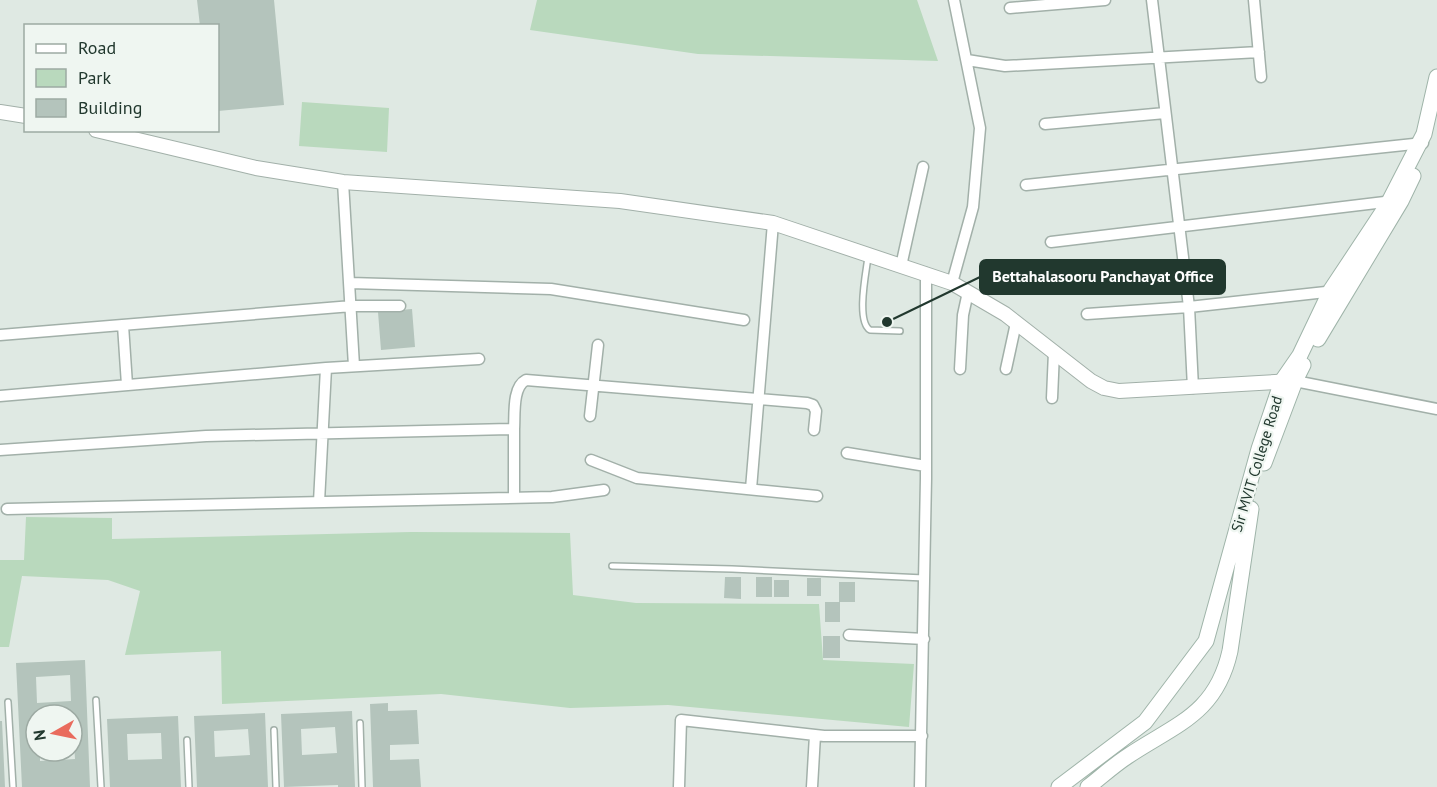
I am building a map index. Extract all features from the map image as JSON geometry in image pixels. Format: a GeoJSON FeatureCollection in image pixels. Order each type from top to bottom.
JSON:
{"type":"FeatureCollection","features":[{"type":"Feature","properties":{"kind":"main road","name":"Sir MVIT College Road"},"geometry":{"type":"LineString","coordinates":[[1423,143],[1437,77]]}},
{"type":"Feature","properties":{"kind":"main road","name":"Sir MVIT College Road"},"geometry":{"type":"LineString","coordinates":[[1088,787],[1127,756],[1190,718],[1203,706],[1217,687],[1230,651],[1254,492],[1288,381],[1347,290],[1395,201],[1437,112]]}},
{"type":"Feature","properties":{"kind":"main road","name":"Sir MVIT College Road"},"geometry":{"type":"LineString","coordinates":[[1059,787],[1145,722],[1206,641],[1259,448],[1331,291],[1395,201]]}},
{"type":"Feature","properties":{"kind":"street"},"geometry":{"type":"LineString","coordinates":[[952,283],[973,207],[980,128],[954,0]]}},
{"type":"Feature","properties":{"kind":"street"},"geometry":{"type":"LineString","coordinates":[[1010,8],[1105,0]]}},
{"type":"Feature","properties":{"kind":"street"},"geometry":{"type":"LineString","coordinates":[[1152,0],[1189,307],[1193,388]]}},
{"type":"Feature","properties":{"kind":"street"},"geometry":{"type":"LineString","coordinates":[[1254,0],[1261,77]]}},
{"type":"Feature","properties":{"kind":"street"},"geometry":{"type":"LineString","coordinates":[[967,60],[1005,66],[1259,52]]}},
{"type":"Feature","properties":{"kind":"street"},"geometry":{"type":"LineString","coordinates":[[0,112],[24,116]]}},
{"type":"Feature","properties":{"kind":"street"},"geometry":{"type":"LineString","coordinates":[[1045,124],[1165,113]]}},
{"type":"Feature","properties":{"kind":"street"},"geometry":{"type":"LineString","coordinates":[[104,132],[256,168],[344,182],[620,201],[773,223],[952,283],[1016,323],[1091,381],[1104,388],[1119,391],[1288,381],[1437,409]]}},
{"type":"Feature","properties":{"kind":"street"},"geometry":{"type":"LineString","coordinates":[[1026,185],[1423,143]]}},
{"type":"Feature","properties":{"kind":"street"},"geometry":{"type":"LineString","coordinates":[[901,266],[923,167]]}},
{"type":"Feature","properties":{"kind":"street"},"geometry":{"type":"LineString","coordinates":[[344,182],[354,366]]}},
{"type":"Feature","properties":{"kind":"street"},"geometry":{"type":"LineString","coordinates":[[1051,242],[1395,201]]}},
{"type":"Feature","properties":{"kind":"street"},"geometry":{"type":"LineString","coordinates":[[751,489],[773,223]]}},
{"type":"Feature","properties":{"kind":"street"},"geometry":{"type":"LineString","coordinates":[[920,787],[924,639],[926,273]]}},
{"type":"Feature","properties":{"kind":"street"},"geometry":{"type":"LineString","coordinates":[[350,283],[551,289],[744,320]]}},
{"type":"Feature","properties":{"kind":"street"},"geometry":{"type":"LineString","coordinates":[[1087,314],[1189,307],[1347,290]]}},
{"type":"Feature","properties":{"kind":"street"},"geometry":{"type":"LineString","coordinates":[[960,369],[963,315],[968,292]]}},
{"type":"Feature","properties":{"kind":"street"},"geometry":{"type":"LineString","coordinates":[[0,335],[352,306],[400,306]]}},
{"type":"Feature","properties":{"kind":"street"},"geometry":{"type":"LineString","coordinates":[[1006,369],[1016,323]]}},
{"type":"Feature","properties":{"kind":"street"},"geometry":{"type":"LineString","coordinates":[[123,325],[128,385]]}},
{"type":"Feature","properties":{"kind":"street"},"geometry":{"type":"LineString","coordinates":[[590,416],[598,345]]}},
{"type":"Feature","properties":{"kind":"street"},"geometry":{"type":"LineString","coordinates":[[1052,398],[1054,352]]}},
{"type":"Feature","properties":{"kind":"street"},"geometry":{"type":"LineString","coordinates":[[0,396],[326,368],[479,358]]}},
{"type":"Feature","properties":{"kind":"street"},"geometry":{"type":"LineString","coordinates":[[319,502],[326,368]]}},
{"type":"Feature","properties":{"kind":"street"},"geometry":{"type":"LineString","coordinates":[[514,497],[514,429],[517,389],[520,383],[526,380],[813,405],[816,411],[814,430]]}},
{"type":"Feature","properties":{"kind":"street"},"geometry":{"type":"LineString","coordinates":[[0,450],[206,436],[514,429]]}},
{"type":"Feature","properties":{"kind":"street"},"geometry":{"type":"LineString","coordinates":[[847,453],[926,466]]}},
{"type":"Feature","properties":{"kind":"street"},"geometry":{"type":"LineString","coordinates":[[591,460],[637,478],[817,496]]}},
{"type":"Feature","properties":{"kind":"street"},"geometry":{"type":"LineString","coordinates":[[7,509],[552,497],[604,490]]}},
{"type":"Feature","properties":{"kind":"street"},"geometry":{"type":"LineString","coordinates":[[849,635],[924,639]]}},
{"type":"Feature","properties":{"kind":"street"},"geometry":{"type":"LineString","coordinates":[[679,787],[681,720],[815,735],[922,736]]}},
{"type":"Feature","properties":{"kind":"street"},"geometry":{"type":"LineString","coordinates":[[812,787],[815,735]]}},
{"type":"Feature","properties":{"kind":"lane"},"geometry":{"type":"LineString","coordinates":[[868,255],[862,309],[864,323],[870,330],[900,331]]}},
{"type":"Feature","properties":{"kind":"lane"},"geometry":{"type":"LineString","coordinates":[[612,566],[924,578]]}},
{"type":"Feature","properties":{"kind":"lane"},"geometry":{"type":"LineString","coordinates":[[96,700],[101,787]]}},
{"type":"Feature","properties":{"kind":"lane"},"geometry":{"type":"LineString","coordinates":[[8,702],[13,787]]}},
{"type":"Feature","properties":{"kind":"lane"},"geometry":{"type":"LineString","coordinates":[[360,723],[363,787]]}},
{"type":"Feature","properties":{"kind":"lane"},"geometry":{"type":"LineString","coordinates":[[274,729],[276,787]]}},
{"type":"Feature","properties":{"kind":"lane"},"geometry":{"type":"LineString","coordinates":[[187,740],[189,787]]}},
{"type":"Feature","properties":{"kind":"green space"},"geometry":{"type":"Polygon","coordinates":[[[537,0],[917,0],[938,61],[698,54],[530,30],[537,0]]]}},
{"type":"Feature","properties":{"kind":"green space"},"geometry":{"type":"Polygon","coordinates":[[[302,102],[389,108],[387,152],[299,146],[302,102]]]}},
{"type":"Feature","properties":{"kind":"green space"},"geometry":{"type":"Polygon","coordinates":[[[26,517],[112,518],[112,539],[411,532],[570,533],[573,595],[636,603],[819,604],[823,660],[914,664],[909,727],[668,705],[570,708],[441,694],[222,704],[221,651],[125,655],[140,591],[108,580],[22,576],[9,647],[0,647],[0,560],[24,560],[26,517]]]}},
{"type":"Feature","properties":{"kind":"building"},"geometry":{"type":"Polygon","coordinates":[[[197,0],[274,0],[284,105],[219,111],[219,24],[200,24],[197,0]]]}},
{"type":"Feature","properties":{"kind":"building"},"geometry":{"type":"Polygon","coordinates":[[[412,309],[415,347],[381,350],[378,312],[412,309]]]}},
{"type":"Feature","properties":{"kind":"building"},"geometry":{"type":"Polygon","coordinates":[[[725,577],[741,577],[741,599],[724,598],[725,577]]]}},
{"type":"Feature","properties":{"kind":"building"},"geometry":{"type":"Polygon","coordinates":[[[756,577],[772,577],[772,597],[756,597],[756,577]]]}},
{"type":"Feature","properties":{"kind":"building"},"geometry":{"type":"Polygon","coordinates":[[[807,578],[821,578],[821,596],[807,596],[807,578]]]}},
{"type":"Feature","properties":{"kind":"building"},"geometry":{"type":"Polygon","coordinates":[[[774,580],[789,580],[789,597],[774,597],[774,580]]]}},
{"type":"Feature","properties":{"kind":"building"},"geometry":{"type":"Polygon","coordinates":[[[839,582],[855,582],[855,602],[839,602],[839,582]]]}},
{"type":"Feature","properties":{"kind":"building"},"geometry":{"type":"Polygon","coordinates":[[[825,602],[840,602],[840,622],[825,622],[825,602]]]}},
{"type":"Feature","properties":{"kind":"building"},"geometry":{"type":"Polygon","coordinates":[[[823,636],[840,636],[840,658],[823,658],[823,636]]]}},
{"type":"Feature","properties":{"kind":"building"},"geometry":{"type":"Polygon","coordinates":[[[85,660],[90,787],[22,787],[16,663],[85,660]],[[70,675],[36,677],[37,703],[71,701],[70,675]]]}},
{"type":"Feature","properties":{"kind":"building"},"geometry":{"type":"Polygon","coordinates":[[[388,703],[388,711],[417,710],[419,744],[390,745],[390,760],[419,759],[421,787],[373,787],[370,704],[388,703]]]}},
{"type":"Feature","properties":{"kind":"building"},"geometry":{"type":"Polygon","coordinates":[[[352,711],[355,787],[338,787],[338,785],[284,787],[281,714],[352,711]],[[335,727],[301,729],[302,755],[337,753],[335,727]]]}},
{"type":"Feature","properties":{"kind":"building"},"geometry":{"type":"Polygon","coordinates":[[[265,713],[268,787],[197,787],[194,716],[265,713]],[[248,729],[214,731],[215,757],[250,755],[248,729]]]}},
{"type":"Feature","properties":{"kind":"building"},"geometry":{"type":"Polygon","coordinates":[[[178,716],[181,787],[110,787],[107,719],[178,716]],[[161,733],[127,734],[128,760],[162,759],[161,733]]]}},
{"type":"Feature","properties":{"kind":"building"},"geometry":{"type":"Polygon","coordinates":[[[0,721],[2,721],[5,787],[0,787],[0,721]]]}},
{"type":"Feature","properties":{"kind":"place","name":"Bettahalasooru Panchayat Office"},"geometry":{"type":"Point","coordinates":[887,322]}}]}
